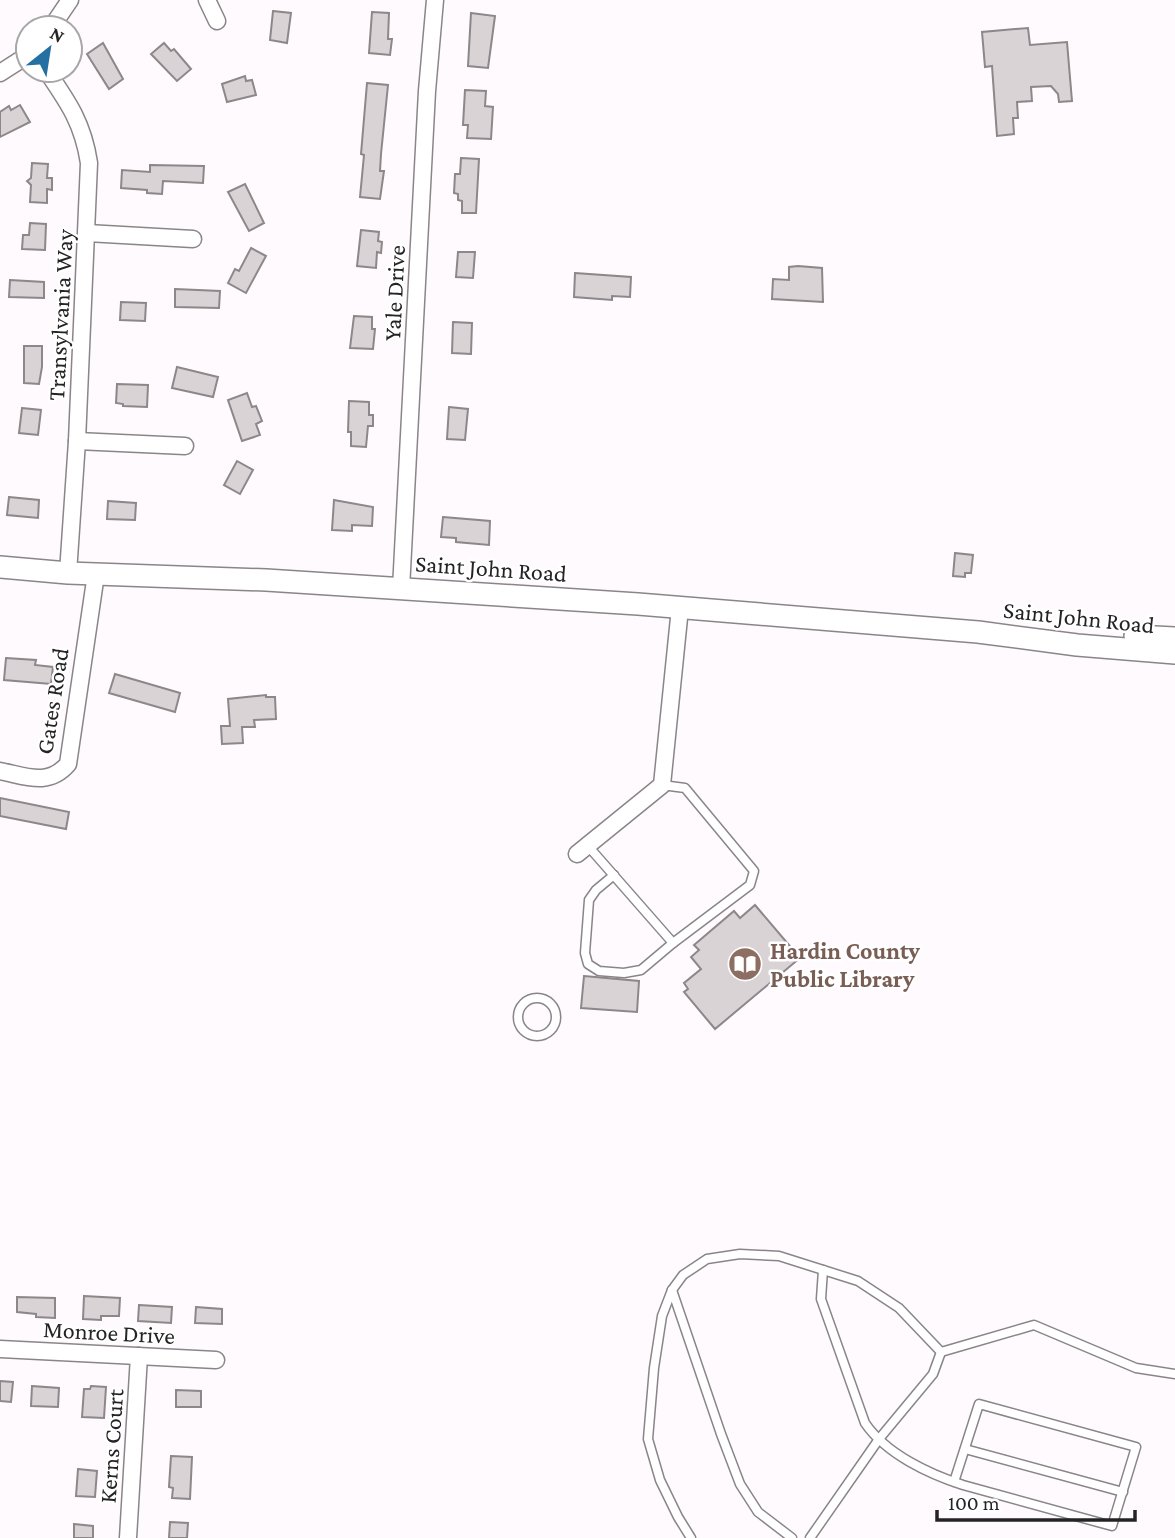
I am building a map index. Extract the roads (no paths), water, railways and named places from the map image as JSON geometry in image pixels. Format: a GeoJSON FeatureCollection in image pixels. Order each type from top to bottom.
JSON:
{"type":"FeatureCollection","features":[{"type":"Feature","properties":{"kind":"street"},"geometry":{"type":"LineString","coordinates":[[207,0],[217,21]]}},
{"type":"Feature","properties":{"kind":"street","name":"Yale Drive"},"geometry":{"type":"LineString","coordinates":[[401,589],[427,91],[435,0]]}},
{"type":"Feature","properties":{"kind":"street","name":"Transylvania Way"},"geometry":{"type":"LineString","coordinates":[[56,84],[76,114],[89,163],[77,441],[68,573]]}},
{"type":"Feature","properties":{"kind":"street"},"geometry":{"type":"LineString","coordinates":[[87,233],[193,239]]}},
{"type":"Feature","properties":{"kind":"street"},"geometry":{"type":"LineString","coordinates":[[77,441],[185,446]]}},
{"type":"Feature","properties":{"kind":"street","name":"Saint John Road"},"geometry":{"type":"LineString","coordinates":[[0,566],[68,573],[265,580],[401,589],[978,632],[1175,638]]}},
{"type":"Feature","properties":{"kind":"street","name":"Gates Road"},"geometry":{"type":"LineString","coordinates":[[0,771],[50,778],[60,774],[68,764],[96,574]]}},
{"type":"Feature","properties":{"kind":"street"},"geometry":{"type":"LineString","coordinates":[[583,850],[662,785],[680,608]]}},
{"type":"Feature","properties":{"kind":"street","name":"Saint John Road"},"geometry":{"type":"LineString","coordinates":[[978,632],[1077,645],[1175,653]]}},
{"type":"Feature","properties":{"kind":"street","name":"Monroe Drive"},"geometry":{"type":"LineString","coordinates":[[0,1349],[216,1360]]}},
{"type":"Feature","properties":{"kind":"street","name":"Kerns Court"},"geometry":{"type":"LineString","coordinates":[[128,1538],[139,1356]]}},
{"type":"Feature","properties":{"kind":"lane"},"geometry":{"type":"LineString","coordinates":[[614,875],[596,890],[589,900],[584,953],[588,964],[599,971],[624,974],[641,970],[750,885],[754,871],[685,788],[662,785]]}},
{"type":"Feature","properties":{"kind":"lane"},"geometry":{"type":"LineString","coordinates":[[583,850],[614,875],[673,943]]}},
{"type":"Feature","properties":{"kind":"lane"},"geometry":{"type":"LineString","coordinates":[[543,999],[553,1006],[556,1018],[551,1030],[546,1034],[534,1036],[523,1030],[518,1012],[525,1002],[543,999]]}},
{"type":"Feature","properties":{"kind":"lane"},"geometry":{"type":"LineString","coordinates":[[691,1538],[660,1480],[648,1439],[662,1316],[672,1290],[683,1275],[707,1259],[740,1254],[779,1256],[858,1281],[899,1308],[941,1352]]}},
{"type":"Feature","properties":{"kind":"lane"},"geometry":{"type":"LineString","coordinates":[[823,1270],[821,1299],[841,1362],[865,1423],[879,1439],[915,1465],[954,1482],[1112,1527],[1136,1447],[979,1404],[954,1482]]}},
{"type":"Feature","properties":{"kind":"lane"},"geometry":{"type":"LineString","coordinates":[[672,1290],[740,1484],[758,1512],[792,1538]]}},
{"type":"Feature","properties":{"kind":"lane"},"geometry":{"type":"LineString","coordinates":[[941,1352],[1034,1325],[1136,1368],[1175,1374]]}},
{"type":"Feature","properties":{"kind":"lane"},"geometry":{"type":"LineString","coordinates":[[810,1538],[879,1439],[933,1374],[941,1352]]}},
{"type":"Feature","properties":{"kind":"lane"},"geometry":{"type":"LineString","coordinates":[[965,1449],[1123,1492]]}},
{"type":"Feature","properties":{"kind":"place","name":"Hardin County Public Library"},"geometry":{"type":"Point","coordinates":[745,964]}}]}
